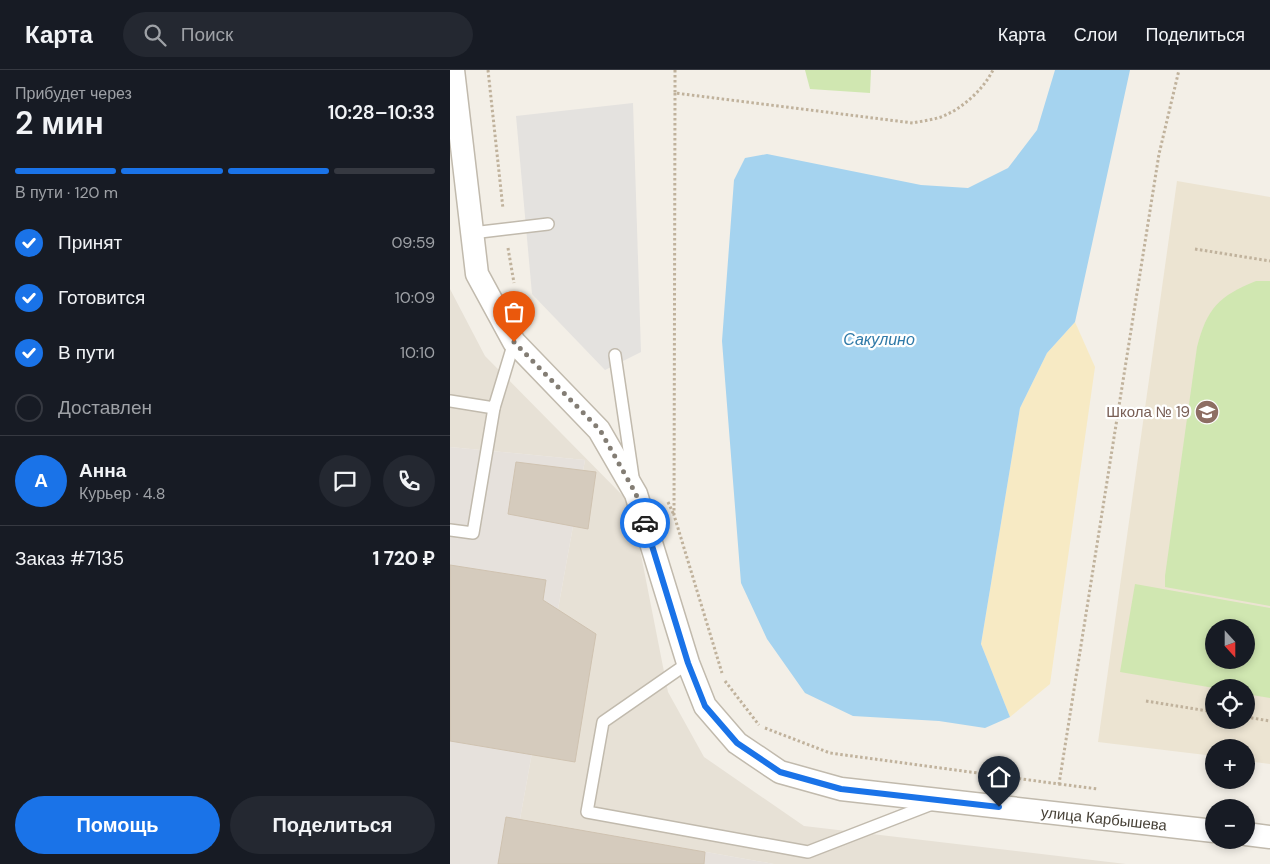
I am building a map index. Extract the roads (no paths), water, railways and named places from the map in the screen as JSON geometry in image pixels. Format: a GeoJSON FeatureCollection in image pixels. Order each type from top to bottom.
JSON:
{"type":"FeatureCollection","features":[{"type":"Feature","properties":{"kind":"street","name":"улица Карбышева"},"geometry":{"type":"LineString","coordinates":[[453,70],[456,149],[472,233],[477,274],[514,342],[600,430],[636,494],[688,663],[705,706],[737,743],[780,772],[841,789],[1205,830]]}},
{"type":"Feature","properties":{"kind":"street"},"geometry":{"type":"LineString","coordinates":[[1255,835],[1270,837]]}},
{"type":"Feature","properties":{"kind":"lane"},"geometry":{"type":"LineString","coordinates":[[472,233],[548,224]]}},
{"type":"Feature","properties":{"kind":"lane"},"geometry":{"type":"LineString","coordinates":[[450,530],[473,533],[494,408],[514,342]]}},
{"type":"Feature","properties":{"kind":"lane"},"geometry":{"type":"LineString","coordinates":[[616,356],[636,494]]}},
{"type":"Feature","properties":{"kind":"lane"},"geometry":{"type":"LineString","coordinates":[[450,401],[494,408]]}},
{"type":"Feature","properties":{"kind":"lane"},"geometry":{"type":"LineString","coordinates":[[688,663],[603,722],[587,812],[808,852],[941,801]]}},
{"type":"Feature","properties":{"kind":"water","name":"Сакулино"},"geometry":{"type":"Polygon","coordinates":[[[1055,70],[1130,70],[1075,322],[1047,353],[1020,408],[981,644],[1010,717],[985,728],[939,721],[853,716],[805,693],[767,639],[741,583],[722,341],[734,180],[745,158],[767,154],[921,185],[968,188],[1008,168],[1037,130],[1055,70]]]}},
{"type":"Feature","properties":{"kind":"place","name":"Школа № 19"},"geometry":{"type":"Point","coordinates":[1207,412]}}]}
